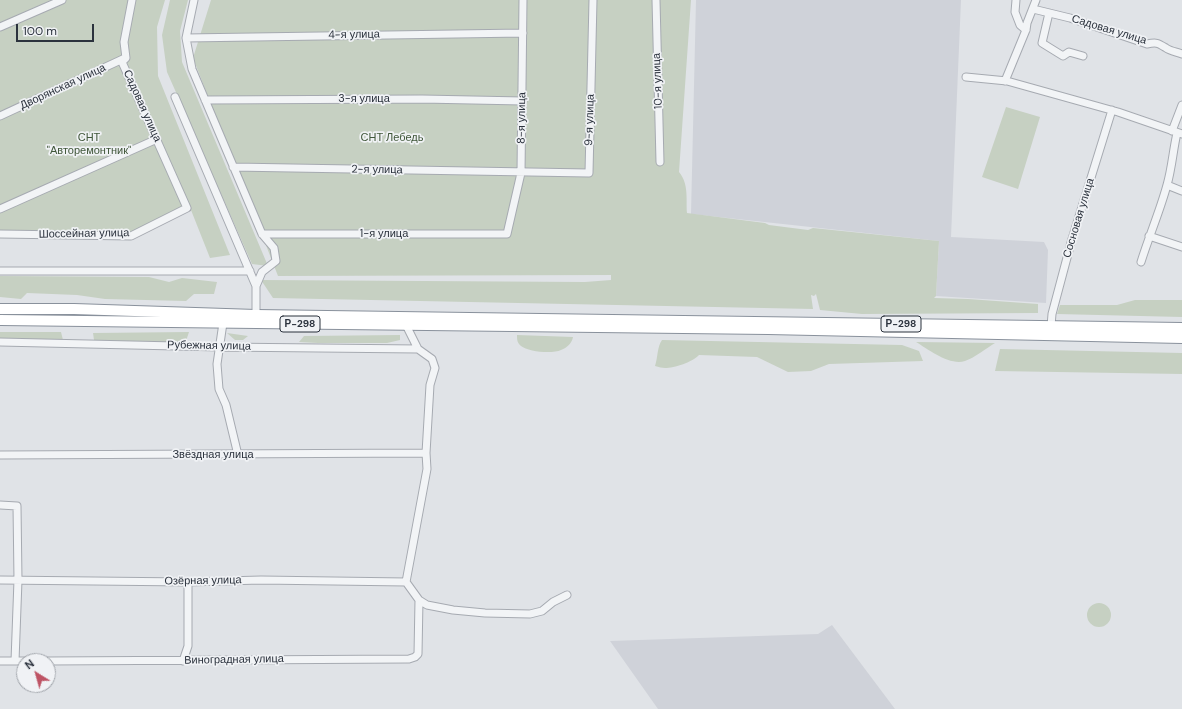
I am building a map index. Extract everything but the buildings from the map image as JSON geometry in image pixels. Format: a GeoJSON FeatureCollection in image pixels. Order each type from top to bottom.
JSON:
{"type":"FeatureCollection","features":[{"type":"Feature","properties":{"kind":"highway","name":"Р-298"},"geometry":{"type":"LineString","coordinates":[[0,309],[74,309],[256,315],[1182,328]]}},
{"type":"Feature","properties":{"kind":"highway","name":"Р-298"},"geometry":{"type":"LineString","coordinates":[[0,320],[768,329],[1182,338]]}},
{"type":"Feature","properties":{"kind":"highway"},"geometry":{"type":"LineString","coordinates":[[507,326],[505,322],[509,320],[571,320]]}},
{"type":"Feature","properties":{"kind":"highway"},"geometry":{"type":"LineString","coordinates":[[618,328],[629,324],[682,324],[683,322],[681,321]]}},
{"type":"Feature","properties":{"kind":"street"},"geometry":{"type":"LineString","coordinates":[[0,27],[62,0]]}},
{"type":"Feature","properties":{"kind":"street","name":"Садовая улица"},"geometry":{"type":"LineString","coordinates":[[132,0],[124,42],[126,58],[122,62],[187,208]]}},
{"type":"Feature","properties":{"kind":"street"},"geometry":{"type":"LineString","coordinates":[[194,0],[186,38],[192,69],[262,234],[274,248],[276,261],[262,272],[256,286]]}},
{"type":"Feature","properties":{"kind":"street","name":"8-я улица"},"geometry":{"type":"LineString","coordinates":[[506,234],[521,173],[523,0]]}},
{"type":"Feature","properties":{"kind":"street","name":"9-я улица"},"geometry":{"type":"LineString","coordinates":[[521,173],[589,173],[594,0]]}},
{"type":"Feature","properties":{"kind":"street","name":"10-я улица"},"geometry":{"type":"LineString","coordinates":[[656,0],[660,162]]}},
{"type":"Feature","properties":{"kind":"street"},"geometry":{"type":"LineString","coordinates":[[1016,0],[1015,12],[1020,25],[1026,30]]}},
{"type":"Feature","properties":{"kind":"street"},"geometry":{"type":"LineString","coordinates":[[1005,81],[1026,30],[1027,23],[1036,0]]}},
{"type":"Feature","properties":{"kind":"street","name":"Садовая улица"},"geometry":{"type":"LineString","coordinates":[[1033,8],[1070,18],[1147,44],[1156,42],[1162,44],[1167,49],[1182,54]]}},
{"type":"Feature","properties":{"kind":"street"},"geometry":{"type":"LineString","coordinates":[[1049,13],[1042,43],[1063,56],[1069,52],[1084,56]]}},
{"type":"Feature","properties":{"kind":"street","name":"4-я улица"},"geometry":{"type":"LineString","coordinates":[[186,38],[523,33]]}},
{"type":"Feature","properties":{"kind":"street","name":"Дворянская улица"},"geometry":{"type":"LineString","coordinates":[[0,116],[126,58]]}},
{"type":"Feature","properties":{"kind":"street"},"geometry":{"type":"LineString","coordinates":[[966,77],[1005,81],[1112,110],[1177,133]]}},
{"type":"Feature","properties":{"kind":"street"},"geometry":{"type":"LineString","coordinates":[[175,98],[256,286],[256,315]]}},
{"type":"Feature","properties":{"kind":"street","name":"3-я улица"},"geometry":{"type":"LineString","coordinates":[[205,100],[422,99],[523,101]]}},
{"type":"Feature","properties":{"kind":"street"},"geometry":{"type":"LineString","coordinates":[[1141,262],[1167,185],[1174,155],[1174,146],[1182,104]]}},
{"type":"Feature","properties":{"kind":"street","name":"Сосновая улица"},"geometry":{"type":"LineString","coordinates":[[1051,326],[1052,314],[1072,239],[1112,110]]}},
{"type":"Feature","properties":{"kind":"street"},"geometry":{"type":"LineString","coordinates":[[0,209],[157,139]]}},
{"type":"Feature","properties":{"kind":"street"},"geometry":{"type":"LineString","coordinates":[[1174,155],[1182,158]]}},
{"type":"Feature","properties":{"kind":"street","name":"2-я улица"},"geometry":{"type":"LineString","coordinates":[[234,167],[521,173]]}},
{"type":"Feature","properties":{"kind":"street"},"geometry":{"type":"LineString","coordinates":[[1167,185],[1182,191]]}},
{"type":"Feature","properties":{"kind":"street","name":"Шоссейная улица"},"geometry":{"type":"LineString","coordinates":[[0,234],[131,236],[187,208]]}},
{"type":"Feature","properties":{"kind":"street","name":"1-я улица"},"geometry":{"type":"LineString","coordinates":[[262,234],[506,234]]}},
{"type":"Feature","properties":{"kind":"street"},"geometry":{"type":"LineString","coordinates":[[1150,236],[1182,247]]}},
{"type":"Feature","properties":{"kind":"street"},"geometry":{"type":"LineString","coordinates":[[0,271],[250,271]]}},
{"type":"Feature","properties":{"kind":"street"},"geometry":{"type":"LineString","coordinates":[[223,323],[217,364],[220,389],[226,405],[238,455]]}},
{"type":"Feature","properties":{"kind":"street"},"geometry":{"type":"LineString","coordinates":[[406,325],[418,349],[432,359],[435,368],[430,385],[426,453],[427,469],[406,582],[419,600],[427,605],[452,610],[484,613],[530,614],[542,611],[553,602],[567,595]]}},
{"type":"Feature","properties":{"kind":"street","name":"Рубежная улица"},"geometry":{"type":"LineString","coordinates":[[0,342],[220,347],[418,349]]}},
{"type":"Feature","properties":{"kind":"street","name":"Звёздная улица"},"geometry":{"type":"LineString","coordinates":[[0,455],[426,453]]}},
{"type":"Feature","properties":{"kind":"street"},"geometry":{"type":"LineString","coordinates":[[0,505],[17,506],[18,580],[15,661],[0,661]]}},
{"type":"Feature","properties":{"kind":"street","name":"Озёрная улица"},"geometry":{"type":"LineString","coordinates":[[0,580],[188,582],[262,580],[406,582]]}},
{"type":"Feature","properties":{"kind":"street"},"geometry":{"type":"LineString","coordinates":[[183,661],[188,646],[188,582]]}},
{"type":"Feature","properties":{"kind":"street","name":"Виноградная улица"},"geometry":{"type":"LineString","coordinates":[[56,661],[409,659],[418,654],[419,600]]}},
{"type":"Feature","properties":{"kind":"shaded area"},"geometry":{"type":"Polygon","coordinates":[[[696,0],[961,0],[951,237],[1044,242],[1048,250],[1046,303],[936,296],[939,241],[691,214],[696,0]]]}},
{"type":"Feature","properties":{"kind":"shaded area"},"geometry":{"type":"Polygon","coordinates":[[[832,625],[895,709],[658,709],[610,641],[818,634],[832,625]]]}},
{"type":"Feature","properties":{"kind":"green space","name":"СНТ \"Авторемонтник\""},"geometry":{"type":"Polygon","coordinates":[[[0,0],[165,0],[157,27],[158,76],[230,255],[210,258],[189,205],[131,233],[0,232],[0,0]]]}},
{"type":"Feature","properties":{"kind":"green space"},"geometry":{"type":"Polygon","coordinates":[[[170,0],[188,0],[180,31],[182,62],[268,266],[252,264],[167,72],[162,35],[170,0]]]}},
{"type":"Feature","properties":{"kind":"green space","name":"СНТ Лебедь"},"geometry":{"type":"Polygon","coordinates":[[[211,0],[691,0],[679,172],[686,187],[687,213],[808,230],[813,228],[939,241],[936,296],[934,298],[1038,304],[1038,313],[862,314],[820,310],[816,294],[814,296],[811,295],[813,309],[273,298],[261,280],[585,282],[611,280],[611,275],[278,276],[193,58],[211,0]]]}},
{"type":"Feature","properties":{"kind":"green space"},"geometry":{"type":"Polygon","coordinates":[[[1006,107],[1040,117],[1018,189],[982,177],[1006,107]]]}},
{"type":"Feature","properties":{"kind":"green space"},"geometry":{"type":"Polygon","coordinates":[[[0,276],[149,277],[169,282],[182,278],[217,282],[214,294],[194,294],[186,301],[105,299],[77,295],[27,293],[21,299],[0,297],[0,276]]]}},
{"type":"Feature","properties":{"kind":"green space"},"geometry":{"type":"Polygon","coordinates":[[[1135,300],[1182,300],[1182,317],[1057,314],[1060,305],[1117,305],[1135,300]]]}},
{"type":"Feature","properties":{"kind":"green space"},"geometry":{"type":"Polygon","coordinates":[[[0,332],[61,332],[63,340],[0,340],[0,332]]]}},
{"type":"Feature","properties":{"kind":"green space"},"geometry":{"type":"Polygon","coordinates":[[[189,332],[186,341],[152,343],[128,343],[94,340],[93,333],[189,332]]]}},
{"type":"Feature","properties":{"kind":"green space"},"geometry":{"type":"Polygon","coordinates":[[[227,333],[248,336],[243,340],[235,340],[227,333]]]}},
{"type":"Feature","properties":{"kind":"green space"},"geometry":{"type":"Polygon","coordinates":[[[400,335],[400,340],[387,343],[299,342],[304,336],[400,335]]]}},
{"type":"Feature","properties":{"kind":"green space"},"geometry":{"type":"Polygon","coordinates":[[[517,335],[573,337],[565,348],[547,352],[524,348],[519,344],[517,335]]]}},
{"type":"Feature","properties":{"kind":"green space"},"geometry":{"type":"Polygon","coordinates":[[[662,340],[902,345],[919,351],[923,361],[829,364],[811,371],[788,372],[757,357],[699,355],[683,364],[664,368],[655,366],[659,346],[662,340]]]}},
{"type":"Feature","properties":{"kind":"green space"},"geometry":{"type":"Polygon","coordinates":[[[916,342],[995,343],[972,358],[959,362],[946,359],[933,353],[916,342]]]}},
{"type":"Feature","properties":{"kind":"green space"},"geometry":{"type":"Polygon","coordinates":[[[1000,349],[1182,353],[1182,374],[995,371],[1000,349]]]}},
{"type":"Feature","properties":{"kind":"green space"},"geometry":{"type":"Polygon","coordinates":[[[1099,603],[1107,607],[1111,615],[1107,623],[1099,627],[1091,623],[1087,615],[1091,607],[1099,603]]]}}]}
